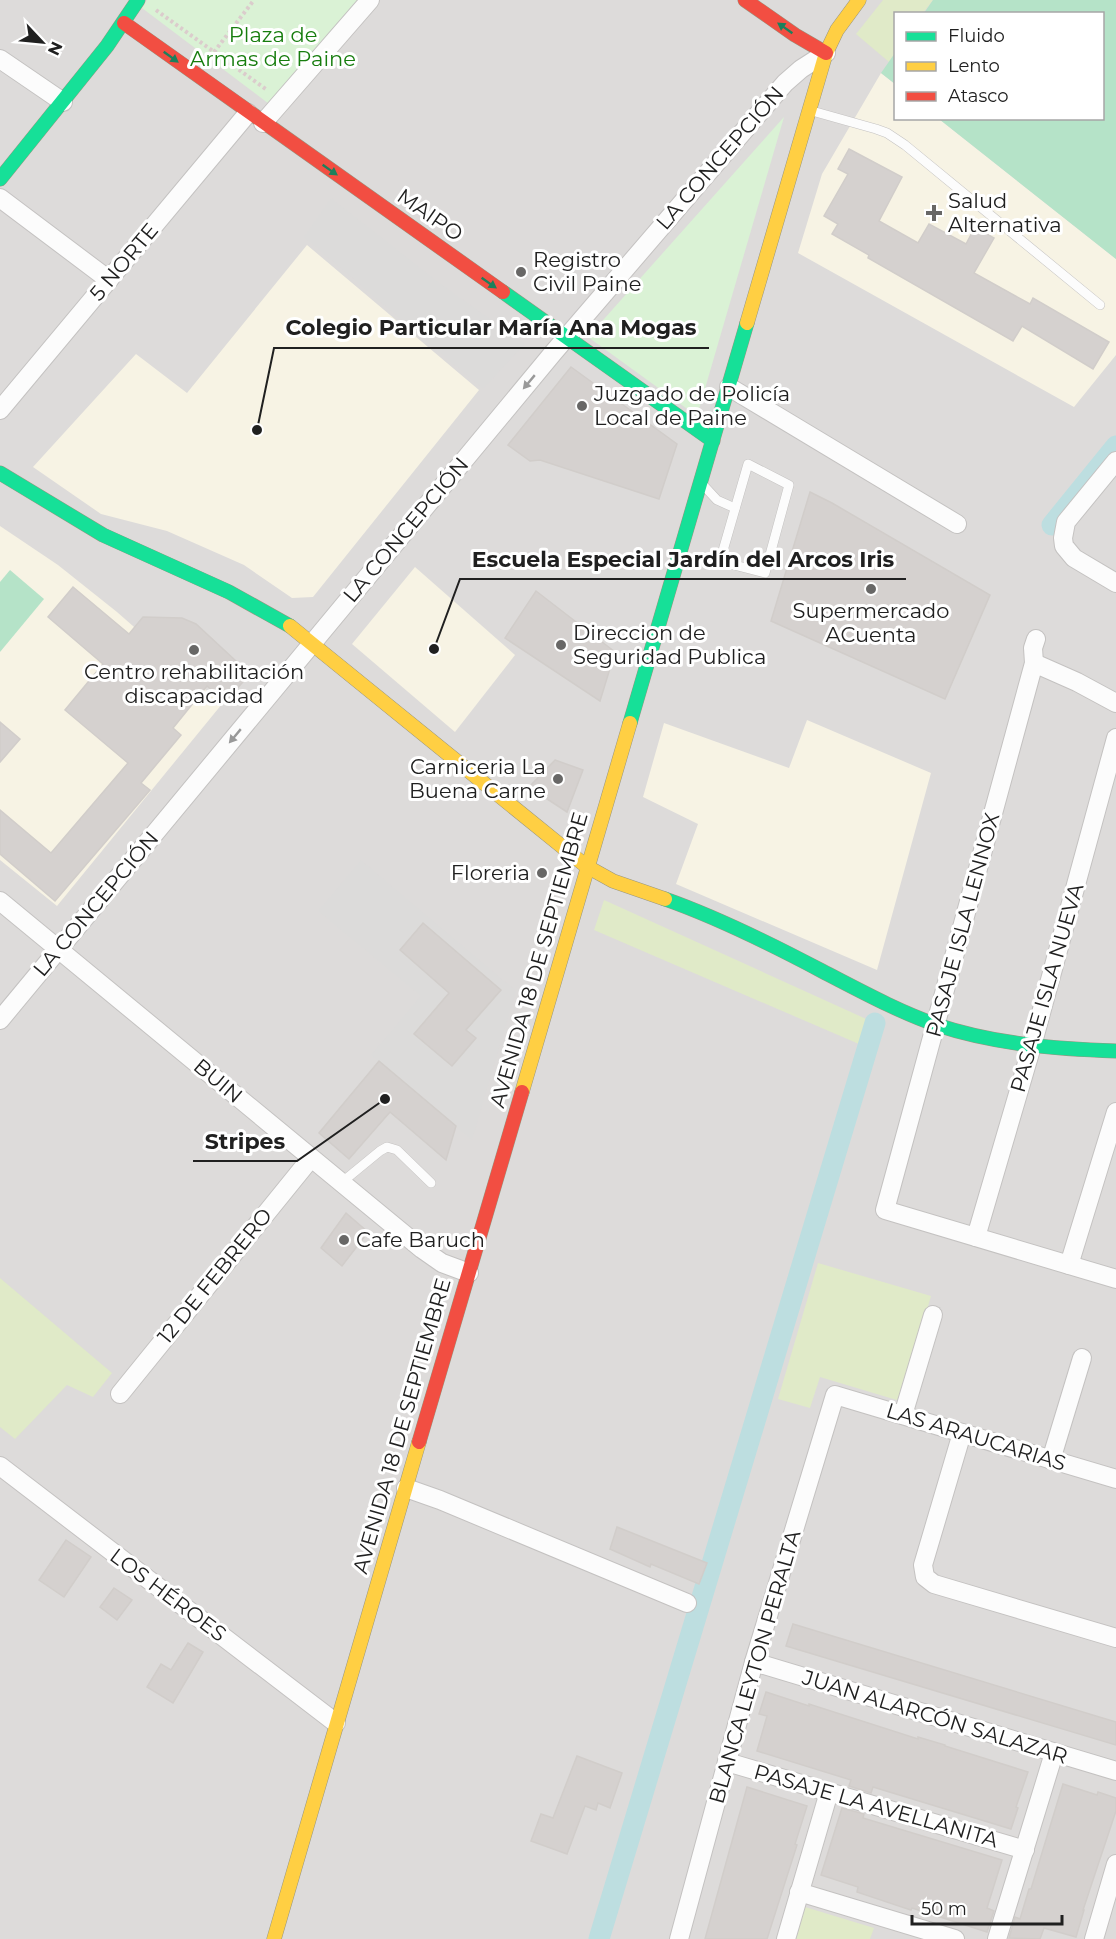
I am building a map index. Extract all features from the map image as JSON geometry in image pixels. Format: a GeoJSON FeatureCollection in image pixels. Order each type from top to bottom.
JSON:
{"type":"FeatureCollection","features":[{"type":"Feature","properties":{"kind":"main road"},"geometry":{"type":"LineString","coordinates":[[0,179],[102,54],[138,0]]}},
{"type":"Feature","properties":{"kind":"main road"},"geometry":{"type":"LineString","coordinates":[[745,0],[795,35],[826,53]]}},
{"type":"Feature","properties":{"kind":"main road","name":"AVENIDA 18 DE SEPTIEMBRE"},"geometry":{"type":"LineString","coordinates":[[274,1939],[826,53],[837,30],[859,0]]}},
{"type":"Feature","properties":{"kind":"main road","name":"MAIPO"},"geometry":{"type":"LineString","coordinates":[[124,23],[713,441]]}},
{"type":"Feature","properties":{"kind":"main road"},"geometry":{"type":"LineString","coordinates":[[0,473],[54,507],[119,543],[251,601],[293,628],[313,642],[563,849],[613,881],[700,912],[936,1025],[985,1038],[1032,1046],[1116,1050]]}},
{"type":"Feature","properties":{"kind":"street","name":"5 NORTE"},"geometry":{"type":"LineString","coordinates":[[0,411],[109,280],[256,118],[283,100],[370,0]]}},
{"type":"Feature","properties":{"kind":"street","name":"LA CONCEPCIÓN"},"geometry":{"type":"LineString","coordinates":[[0,1020],[566,337],[784,83],[826,53]]}},
{"type":"Feature","properties":{"kind":"street"},"geometry":{"type":"LineString","coordinates":[[0,59],[63,102]]}},
{"type":"Feature","properties":{"kind":"street"},"geometry":{"type":"LineString","coordinates":[[0,198],[109,280]]}},
{"type":"Feature","properties":{"kind":"street"},"geometry":{"type":"LineString","coordinates":[[729,387],[957,524]]}},
{"type":"Feature","properties":{"kind":"street"},"geometry":{"type":"LineString","coordinates":[[1116,461],[1066,522],[1063,538],[1064,546],[1074,558],[1116,582]]}},
{"type":"Feature","properties":{"kind":"street","name":"PASAJE ISLA LENNOX"},"geometry":{"type":"LineString","coordinates":[[976,1237],[885,1210],[1035,663],[1033,648],[1036,639]]}},
{"type":"Feature","properties":{"kind":"street"},"geometry":{"type":"LineString","coordinates":[[1035,663],[1116,703]]}},
{"type":"Feature","properties":{"kind":"street","name":"PASAJE ISLA NUEVA"},"geometry":{"type":"LineString","coordinates":[[976,1237],[1032,1046],[1116,738]]}},
{"type":"Feature","properties":{"kind":"street","name":"BUIN"},"geometry":{"type":"LineString","coordinates":[[0,901],[432,1257],[469,1273]]}},
{"type":"Feature","properties":{"kind":"street"},"geometry":{"type":"LineString","coordinates":[[1069,1265],[1116,1112]]}},
{"type":"Feature","properties":{"kind":"street","name":"12 DE FEBRERO"},"geometry":{"type":"LineString","coordinates":[[120,1394],[311,1158]]}},
{"type":"Feature","properties":{"kind":"street"},"geometry":{"type":"LineString","coordinates":[[976,1237],[1116,1279]]}},
{"type":"Feature","properties":{"kind":"street"},"geometry":{"type":"LineString","coordinates":[[903,1415],[933,1315]]}},
{"type":"Feature","properties":{"kind":"street"},"geometry":{"type":"LineString","coordinates":[[1052,1460],[1082,1358]]}},
{"type":"Feature","properties":{"kind":"street","name":"LAS ARAUCARIAS"},"geometry":{"type":"LineString","coordinates":[[835,1395],[1116,1479]]}},
{"type":"Feature","properties":{"kind":"street","name":"BLANCA LEYTON PERALTA"},"geometry":{"type":"LineString","coordinates":[[680,1939],[754,1662],[835,1395]]}},
{"type":"Feature","properties":{"kind":"street"},"geometry":{"type":"LineString","coordinates":[[962,1433],[923,1565],[925,1577],[934,1584],[1116,1638]]}},
{"type":"Feature","properties":{"kind":"street","name":"LOS HÉROES"},"geometry":{"type":"LineString","coordinates":[[0,1466],[336,1723]]}},
{"type":"Feature","properties":{"kind":"street"},"geometry":{"type":"LineString","coordinates":[[406,1488],[450,1504],[687,1603]]}},
{"type":"Feature","properties":{"kind":"street","name":"JUAN ALARCÓN SALAZAR"},"geometry":{"type":"LineString","coordinates":[[754,1662],[1116,1772]]}},
{"type":"Feature","properties":{"kind":"street"},"geometry":{"type":"LineString","coordinates":[[997,1939],[1054,1753]]}},
{"type":"Feature","properties":{"kind":"street","name":"PASAJE LA AVELLANITA"},"geometry":{"type":"LineString","coordinates":[[727,1762],[1024,1850]]}},
{"type":"Feature","properties":{"kind":"street"},"geometry":{"type":"LineString","coordinates":[[786,1939],[829,1792]]}},
{"type":"Feature","properties":{"kind":"street"},"geometry":{"type":"LineString","coordinates":[[1094,1939],[1116,1864]]}},
{"type":"Feature","properties":{"kind":"street"},"geometry":{"type":"LineString","coordinates":[[800,1892],[955,1939]]}},
{"type":"Feature","properties":{"kind":"lane"},"geometry":{"type":"LineString","coordinates":[[809,111],[876,129],[896,139],[1100,305]]}},
{"type":"Feature","properties":{"kind":"lane"},"geometry":{"type":"LineString","coordinates":[[676,568],[707,558],[765,573],[789,485],[748,464],[720,561]]}},
{"type":"Feature","properties":{"kind":"lane"},"geometry":{"type":"LineString","coordinates":[[701,481],[717,500],[735,508]]}},
{"type":"Feature","properties":{"kind":"lane"},"geometry":{"type":"LineString","coordinates":[[341,1183],[387,1147],[397,1150],[431,1183]]}},
{"type":"Feature","properties":{"kind":"path"},"geometry":{"type":"LineString","coordinates":[[214,52],[254,0]]}},
{"type":"Feature","properties":{"kind":"path"},"geometry":{"type":"LineString","coordinates":[[155,10],[283,100]]}},
{"type":"Feature","properties":{"kind":"shaded area"},"geometry":{"type":"Polygon","coordinates":[[[0,0],[1116,0],[1116,1939],[0,1939],[0,0]]]}},
{"type":"Feature","properties":{"kind":"shaded area","name":"Salud Alternativa"},"geometry":{"type":"Polygon","coordinates":[[[881,73],[894,83],[894,120],[940,120],[1116,259],[1116,355],[1074,407],[798,253],[822,174],[881,73]]]}},
{"type":"Feature","properties":{"kind":"shaded area"},"geometry":{"type":"Polygon","coordinates":[[[331,198],[438,282],[525,344],[483,389],[304,237],[331,198]]]}},
{"type":"Feature","properties":{"kind":"shaded area"},"geometry":{"type":"Polygon","coordinates":[[[307,245],[479,390],[313,597],[292,598],[244,565],[167,531],[101,514],[33,467],[136,354],[187,393],[307,245]]]}},
{"type":"Feature","properties":{"kind":"shaded area"},"geometry":{"type":"Polygon","coordinates":[[[0,526],[58,565],[117,612],[222,704],[57,906],[0,860],[0,526]]]}},
{"type":"Feature","properties":{"kind":"shaded area"},"geometry":{"type":"Polygon","coordinates":[[[415,567],[515,655],[455,732],[352,644],[415,567]]]}},
{"type":"Feature","properties":{"kind":"shaded area"},"geometry":{"type":"Polygon","coordinates":[[[807,720],[931,773],[877,970],[676,884],[698,824],[643,797],[664,723],[789,768],[807,720]]]}},
{"type":"Feature","properties":{"kind":"shaded area"},"geometry":{"type":"Polygon","coordinates":[[[361,860],[516,991],[472,1140],[371,1055],[421,996],[318,911],[361,860]]]}},
{"type":"Feature","properties":{"kind":"green space","name":"Plaza de Armas de Paine"},"geometry":{"type":"Polygon","coordinates":[[[147,0],[378,0],[281,113],[142,8],[147,0]]]}},
{"type":"Feature","properties":{"kind":"green space"},"geometry":{"type":"Polygon","coordinates":[[[883,0],[933,0],[924,12],[894,12],[894,54],[889,62],[856,34],[883,0]]]}},
{"type":"Feature","properties":{"kind":"green space"},"geometry":{"type":"Polygon","coordinates":[[[933,0],[1116,0],[1116,259],[940,120],[1104,120],[1104,12],[925,12],[933,0]]]}},
{"type":"Feature","properties":{"kind":"green space"},"geometry":{"type":"Polygon","coordinates":[[[894,54],[894,83],[881,73],[894,54]]]}},
{"type":"Feature","properties":{"kind":"green space"},"geometry":{"type":"Polygon","coordinates":[[[784,117],[697,416],[588,337],[784,117]]]}},
{"type":"Feature","properties":{"kind":"green space"},"geometry":{"type":"Polygon","coordinates":[[[10,570],[44,599],[0,652],[0,582],[10,570]]]}},
{"type":"Feature","properties":{"kind":"green space"},"geometry":{"type":"Polygon","coordinates":[[[604,900],[875,1023],[866,1047],[594,930],[604,900]]]}},
{"type":"Feature","properties":{"kind":"green space"},"geometry":{"type":"Polygon","coordinates":[[[818,1263],[931,1296],[900,1401],[820,1377],[810,1408],[778,1399],[818,1263]]]}},
{"type":"Feature","properties":{"kind":"green space"},"geometry":{"type":"Polygon","coordinates":[[[0,1278],[112,1373],[93,1397],[67,1385],[15,1439],[0,1427],[0,1278]]]}},
{"type":"Feature","properties":{"kind":"green space"},"geometry":{"type":"Polygon","coordinates":[[[805,1907],[874,1928],[870,1939],[795,1939],[805,1907]]]}},
{"type":"Feature","properties":{"kind":"building"},"geometry":{"type":"Polygon","coordinates":[[[849,149],[902,177],[879,221],[918,243],[929,224],[966,244],[975,227],[994,238],[974,273],[1030,304],[1033,298],[1109,342],[1093,369],[1022,326],[1013,341],[868,258],[869,255],[832,234],[838,224],[824,216],[848,174],[838,169],[849,149]]]}},
{"type":"Feature","properties":{"kind":"building","name":"Juzgado de Policía Local de Paine"},"geometry":{"type":"Polygon","coordinates":[[[571,367],[677,444],[659,499],[540,460],[530,461],[508,445],[571,367]]]}},
{"type":"Feature","properties":{"kind":"building"},"geometry":{"type":"Polygon","coordinates":[[[810,492],[990,595],[945,699],[771,621],[810,492]]]}},
{"type":"Feature","properties":{"kind":"building"},"geometry":{"type":"Polygon","coordinates":[[[73,587],[129,634],[143,617],[182,618],[196,624],[250,674],[225,702],[207,686],[173,728],[181,735],[141,783],[150,790],[55,901],[0,854],[0,810],[51,853],[128,763],[65,710],[103,664],[48,617],[73,587]]]}},
{"type":"Feature","properties":{"kind":"building","name":"Direccion de Seguridad Publica"},"geometry":{"type":"Polygon","coordinates":[[[536,591],[615,652],[600,701],[505,638],[536,591]]]}},
{"type":"Feature","properties":{"kind":"building"},"geometry":{"type":"Polygon","coordinates":[[[0,722],[20,739],[0,762],[0,722]]]}},
{"type":"Feature","properties":{"kind":"building","name":"Carniceria La Buena Carne"},"geometry":{"type":"Polygon","coordinates":[[[555,760],[583,770],[567,812],[529,787],[555,760]]]}},
{"type":"Feature","properties":{"kind":"building"},"geometry":{"type":"Polygon","coordinates":[[[423,923],[501,990],[466,1030],[476,1038],[452,1066],[414,1034],[449,993],[400,950],[423,923]]]}},
{"type":"Feature","properties":{"kind":"building"},"geometry":{"type":"Polygon","coordinates":[[[379,1061],[456,1126],[446,1160],[390,1112],[349,1159],[319,1133],[379,1061]]]}},
{"type":"Feature","properties":{"kind":"building","name":"Cafe Baruch"},"geometry":{"type":"Polygon","coordinates":[[[346,1213],[368,1232],[342,1266],[321,1248],[346,1213]]]}},
{"type":"Feature","properties":{"kind":"building"},"geometry":{"type":"Polygon","coordinates":[[[617,1527],[707,1563],[699,1584],[651,1564],[650,1567],[610,1549],[617,1527]]]}},
{"type":"Feature","properties":{"kind":"building"},"geometry":{"type":"Polygon","coordinates":[[[66,1540],[91,1557],[64,1597],[39,1580],[66,1540]]]}},
{"type":"Feature","properties":{"kind":"building"},"geometry":{"type":"Polygon","coordinates":[[[114,1588],[132,1600],[117,1620],[100,1607],[114,1588]]]}},
{"type":"Feature","properties":{"kind":"building"},"geometry":{"type":"Polygon","coordinates":[[[793,1624],[1116,1722],[1116,1745],[786,1646],[793,1624]]]}},
{"type":"Feature","properties":{"kind":"building"},"geometry":{"type":"Polygon","coordinates":[[[188,1643],[203,1652],[173,1703],[147,1687],[161,1664],[171,1670],[188,1643]]]}},
{"type":"Feature","properties":{"kind":"building"},"geometry":{"type":"Polygon","coordinates":[[[766,1692],[1028,1772],[1011,1829],[873,1787],[871,1793],[849,1786],[851,1780],[757,1751],[767,1716],[759,1714],[766,1692]]]}},
{"type":"Feature","properties":{"kind":"building"},"geometry":{"type":"Polygon","coordinates":[[[577,1756],[622,1773],[610,1808],[598,1803],[596,1810],[585,1806],[567,1854],[531,1841],[541,1814],[553,1818],[577,1756]]]}},
{"type":"Feature","properties":{"kind":"building"},"geometry":{"type":"Polygon","coordinates":[[[1063,1784],[1097,1795],[1098,1792],[1116,1798],[1116,1811],[1076,1937],[1044,1928],[1040,1939],[1009,1938],[1015,1917],[1020,1919],[1029,1889],[1031,1889],[1063,1784]]]}},
{"type":"Feature","properties":{"kind":"building"},"geometry":{"type":"Polygon","coordinates":[[[747,1787],[807,1806],[795,1844],[797,1845],[767,1939],[705,1939],[747,1787]]]}},
{"type":"Feature","properties":{"kind":"building"},"geometry":{"type":"Polygon","coordinates":[[[842,1808],[864,1814],[863,1818],[1002,1860],[987,1908],[994,1911],[987,1932],[857,1892],[858,1887],[821,1875],[842,1808]]]}},
{"type":"Feature","properties":{"kind":"waterway"},"geometry":{"type":"LineString","coordinates":[[1052,525],[1116,446]]}},
{"type":"Feature","properties":{"kind":"waterway"},"geometry":{"type":"LineString","coordinates":[[599,1939],[875,1023]]}},
{"type":"Feature","properties":{"kind":"traffic: fast"},"geometry":{"type":"LineString","coordinates":[[0,179],[107,46],[138,0]]}},
{"type":"Feature","properties":{"kind":"traffic: fast"},"geometry":{"type":"LineString","coordinates":[[503,292],[713,441]]}},
{"type":"Feature","properties":{"kind":"traffic: fast"},"geometry":{"type":"LineString","coordinates":[[630,723],[747,323]]}},
{"type":"Feature","properties":{"kind":"traffic: fast"},"geometry":{"type":"LineString","coordinates":[[0,473],[103,535],[229,592],[290,626]]}},
{"type":"Feature","properties":{"kind":"traffic: fast"},"geometry":{"type":"LineString","coordinates":[[665,899],[745,932],[878,1000],[937,1025],[1003,1041],[1071,1049],[1116,1051]]}},
{"type":"Feature","properties":{"kind":"traffic: slow"},"geometry":{"type":"LineString","coordinates":[[747,323],[826,53],[837,30],[859,0]]}},
{"type":"Feature","properties":{"kind":"traffic: slow"},"geometry":{"type":"LineString","coordinates":[[290,626],[586,866],[613,881],[665,899]]}},
{"type":"Feature","properties":{"kind":"traffic: slow"},"geometry":{"type":"LineString","coordinates":[[522,1092],[630,723]]}},
{"type":"Feature","properties":{"kind":"traffic: slow"},"geometry":{"type":"LineString","coordinates":[[274,1939],[419,1442]]}},
{"type":"Feature","properties":{"kind":"traffic: jam"},"geometry":{"type":"LineString","coordinates":[[745,0],[795,35],[826,53]]}},
{"type":"Feature","properties":{"kind":"traffic: jam"},"geometry":{"type":"LineString","coordinates":[[124,23],[503,292]]}},
{"type":"Feature","properties":{"kind":"traffic: jam"},"geometry":{"type":"LineString","coordinates":[[419,1442],[522,1092]]}},
{"type":"Feature","properties":{"kind":"place","name":"Salud Alternativa"},"geometry":{"type":"Point","coordinates":[934,213]}},
{"type":"Feature","properties":{"kind":"place","name":"Registro Civil Paine"},"geometry":{"type":"Point","coordinates":[521,272]}},
{"type":"Feature","properties":{"kind":"place","name":"Juzgado de Policía Local de Paine"},"geometry":{"type":"Point","coordinates":[582,406]}},
{"type":"Feature","properties":{"kind":"place","name":"Colegio Particular María Ana Mogas"},"geometry":{"type":"Point","coordinates":[257,430]}},
{"type":"Feature","properties":{"kind":"place","name":"Supermercado ACuenta"},"geometry":{"type":"Point","coordinates":[871,589]}},
{"type":"Feature","properties":{"kind":"place","name":"Direccion de Seguridad Publica"},"geometry":{"type":"Point","coordinates":[561,645]}},
{"type":"Feature","properties":{"kind":"place","name":"Escuela Especial Jardín del Arcos Iris"},"geometry":{"type":"Point","coordinates":[434,649]}},
{"type":"Feature","properties":{"kind":"place","name":"Centro rehabilitación discapacidad"},"geometry":{"type":"Point","coordinates":[194,650]}},
{"type":"Feature","properties":{"kind":"place","name":"Carniceria La Buena Carne"},"geometry":{"type":"Point","coordinates":[558,779]}},
{"type":"Feature","properties":{"kind":"place","name":"Floreria"},"geometry":{"type":"Point","coordinates":[542,873]}},
{"type":"Feature","properties":{"kind":"place","name":"Stripes"},"geometry":{"type":"Point","coordinates":[385,1099]}},
{"type":"Feature","properties":{"kind":"place","name":"Cafe Baruch"},"geometry":{"type":"Point","coordinates":[344,1240]}}]}
